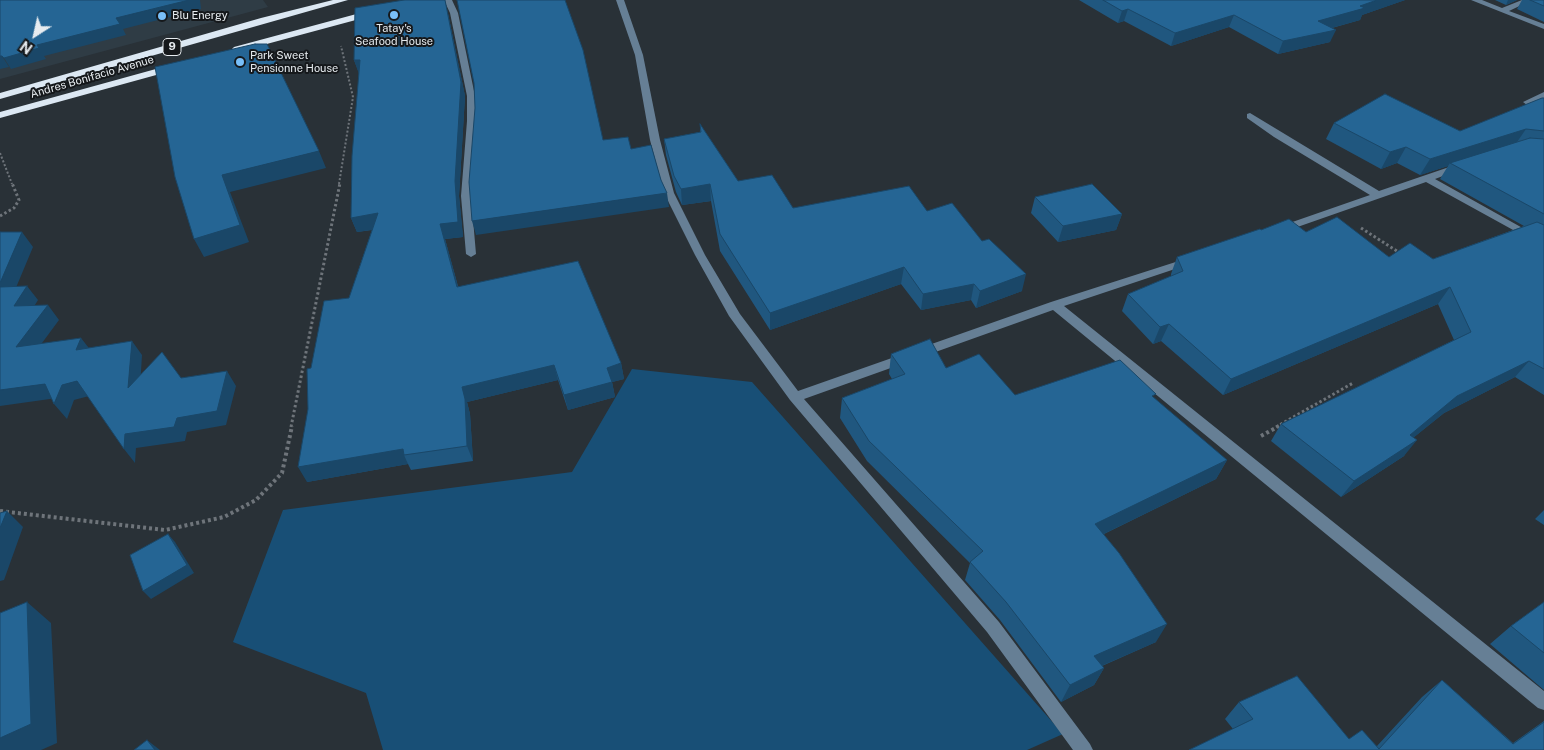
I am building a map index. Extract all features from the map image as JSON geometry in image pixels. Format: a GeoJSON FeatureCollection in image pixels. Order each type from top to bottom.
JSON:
{"type":"FeatureCollection","features":[{"type":"Feature","properties":{"kind":"highway","name":"Andres Bonifacio Avenue"},"geometry":{"type":"LineString","coordinates":[[0,96],[264,20],[344,0]]}},
{"type":"Feature","properties":{"kind":"highway"},"geometry":{"type":"LineString","coordinates":[[230,52],[388,9]]}},
{"type":"Feature","properties":{"kind":"highway","name":"Andres Bonifacio Avenue"},"geometry":{"type":"LineString","coordinates":[[0,115],[182,65]]}},
{"type":"Feature","properties":{"kind":"street"},"geometry":{"type":"LineString","coordinates":[[448,0],[454,13],[471,96],[472,121],[466,196],[471,254]]}},
{"type":"Feature","properties":{"kind":"street"},"geometry":{"type":"LineString","coordinates":[[620,0],[639,55],[655,140],[670,193],[735,316],[795,397],[993,627],[1084,750]]}},
{"type":"Feature","properties":{"kind":"street"},"geometry":{"type":"LineString","coordinates":[[1475,0],[1544,26]]}},
{"type":"Feature","properties":{"kind":"street"},"geometry":{"type":"LineString","coordinates":[[1504,10],[1528,0]]}},
{"type":"Feature","properties":{"kind":"street"},"geometry":{"type":"LineString","coordinates":[[1527,102],[1544,95]]}},
{"type":"Feature","properties":{"kind":"street"},"geometry":{"type":"LineString","coordinates":[[1250,116],[1277,135],[1378,195]]}},
{"type":"Feature","properties":{"kind":"street"},"geometry":{"type":"LineString","coordinates":[[1268,234],[1475,162]]}},
{"type":"Feature","properties":{"kind":"street"},"geometry":{"type":"LineString","coordinates":[[1428,179],[1544,244]]}},
{"type":"Feature","properties":{"kind":"street"},"geometry":{"type":"LineString","coordinates":[[795,397],[1055,305],[1202,257]]}},
{"type":"Feature","properties":{"kind":"street"},"geometry":{"type":"LineString","coordinates":[[1055,305],[1236,450],[1544,702]]}},
{"type":"Feature","properties":{"kind":"path"},"geometry":{"type":"LineString","coordinates":[[0,511],[165,530],[224,517],[256,500],[282,473],[334,218],[352,97],[335,22]]}},
{"type":"Feature","properties":{"kind":"path"},"geometry":{"type":"LineString","coordinates":[[352,97],[362,96]]}},
{"type":"Feature","properties":{"kind":"path"},"geometry":{"type":"LineString","coordinates":[[0,153],[19,200],[14,208],[0,216]]}},
{"type":"Feature","properties":{"kind":"path"},"geometry":{"type":"LineString","coordinates":[[1334,211],[1407,258]]}},
{"type":"Feature","properties":{"kind":"path"},"geometry":{"type":"LineString","coordinates":[[1236,450],[1353,383]]}},
{"type":"Feature","properties":{"kind":"shaded area"},"geometry":{"type":"Polygon","coordinates":[[[114,0],[263,0],[268,7],[0,79],[0,28],[114,0]]]}},
{"type":"Feature","properties":{"kind":"shaded area"},"geometry":{"type":"Polygon","coordinates":[[[632,369],[752,382],[1063,734],[1027,750],[383,750],[366,693],[233,642],[283,510],[572,472],[632,369]]]}},
{"type":"Feature","properties":{"kind":"building"},"geometry":{"type":"Polygon","coordinates":[[[0,0],[189,0],[116,18],[120,24],[37,45],[39,48],[4,58],[0,56],[0,0]]]}},
{"type":"Feature","properties":{"kind":"building"},"geometry":{"type":"Polygon","coordinates":[[[404,0],[445,0],[461,82],[455,181],[458,222],[440,224],[457,287],[578,261],[621,363],[607,368],[612,382],[564,395],[554,365],[462,387],[465,399],[467,446],[404,455],[403,449],[298,467],[308,409],[307,369],[311,368],[324,301],[349,298],[378,213],[351,218],[352,156],[360,60],[354,60],[355,8],[404,0]]]}},
{"type":"Feature","properties":{"kind":"building"},"geometry":{"type":"Polygon","coordinates":[[[457,0],[565,0],[583,50],[603,140],[628,137],[631,149],[651,145],[661,180],[667,193],[472,221],[469,182],[475,108],[474,83],[457,0]]]}},
{"type":"Feature","properties":{"kind":"building"},"geometry":{"type":"Polygon","coordinates":[[[1103,0],[1377,0],[1360,6],[1365,8],[1318,21],[1336,30],[1283,41],[1234,15],[1175,33],[1128,9],[1122,11],[1103,0]]]}},
{"type":"Feature","properties":{"kind":"building"},"geometry":{"type":"Polygon","coordinates":[[[1530,0],[1544,0],[1544,6],[1530,0]]]}},
{"type":"Feature","properties":{"kind":"building"},"geometry":{"type":"Polygon","coordinates":[[[255,44],[267,44],[319,151],[222,175],[240,225],[194,239],[175,177],[155,67],[255,44]]]}},
{"type":"Feature","properties":{"kind":"building"},"geometry":{"type":"Polygon","coordinates":[[[1385,94],[1460,131],[1544,98],[1544,131],[1526,129],[1430,159],[1406,147],[1390,152],[1334,123],[1385,94]]]}},
{"type":"Feature","properties":{"kind":"building"},"geometry":{"type":"Polygon","coordinates":[[[700,124],[738,181],[772,175],[793,208],[909,186],[927,211],[952,203],[982,241],[989,239],[1026,274],[980,291],[974,284],[923,294],[904,267],[770,313],[720,234],[710,184],[681,189],[674,176],[664,139],[701,132],[700,124]]]}},
{"type":"Feature","properties":{"kind":"building"},"geometry":{"type":"Polygon","coordinates":[[[1530,138],[1544,139],[1544,214],[1450,163],[1530,138]]]}},
{"type":"Feature","properties":{"kind":"building"},"geometry":{"type":"Polygon","coordinates":[[[1092,184],[1122,214],[1063,226],[1035,197],[1092,184]]]}},
{"type":"Feature","properties":{"kind":"building"},"geometry":{"type":"Polygon","coordinates":[[[1337,217],[1389,257],[1410,243],[1433,259],[1537,222],[1544,225],[1544,369],[1529,361],[1457,396],[1410,435],[1417,440],[1354,481],[1281,424],[1471,332],[1450,287],[1231,379],[1169,324],[1160,327],[1128,294],[1183,271],[1177,257],[1289,219],[1306,232],[1337,217]]]}},
{"type":"Feature","properties":{"kind":"building"},"geometry":{"type":"Polygon","coordinates":[[[0,232],[22,232],[0,283],[0,232]]]}},
{"type":"Feature","properties":{"kind":"building"},"geometry":{"type":"Polygon","coordinates":[[[27,286],[14,306],[48,305],[16,347],[81,338],[76,350],[132,341],[128,388],[162,352],[181,378],[227,371],[217,411],[177,418],[174,427],[125,434],[124,449],[77,381],[62,385],[54,404],[45,384],[0,390],[0,287],[27,286]]]}},
{"type":"Feature","properties":{"kind":"building"},"geometry":{"type":"Polygon","coordinates":[[[930,339],[946,368],[979,354],[1015,395],[1120,360],[1156,394],[1152,396],[1227,460],[1095,524],[1119,553],[1167,624],[1094,656],[1104,668],[1070,685],[1006,602],[970,562],[983,551],[869,441],[842,398],[905,374],[891,354],[930,339]]]}},
{"type":"Feature","properties":{"kind":"building"},"geometry":{"type":"Polygon","coordinates":[[[7,511],[0,528],[0,513],[7,511]]]}},
{"type":"Feature","properties":{"kind":"building"},"geometry":{"type":"Polygon","coordinates":[[[168,534],[187,565],[143,591],[130,555],[168,534]]]}},
{"type":"Feature","properties":{"kind":"building"},"geometry":{"type":"Polygon","coordinates":[[[27,602],[31,724],[0,738],[0,613],[27,602]]]}},
{"type":"Feature","properties":{"kind":"building"},"geometry":{"type":"Polygon","coordinates":[[[1544,602],[1544,653],[1511,626],[1544,602]]]}},
{"type":"Feature","properties":{"kind":"building"},"geometry":{"type":"Polygon","coordinates":[[[1297,676],[1349,739],[1362,730],[1379,749],[1442,680],[1513,744],[1544,722],[1544,750],[1189,750],[1253,719],[1239,702],[1297,676]]]}},
{"type":"Feature","properties":{"kind":"building"},"geometry":{"type":"Polygon","coordinates":[[[147,740],[155,750],[134,750],[147,740]]]}},
{"type":"Feature","properties":{"kind":"place","name":"Tatay's Seafood House"},"geometry":{"type":"Point","coordinates":[394,15]}},
{"type":"Feature","properties":{"kind":"place","name":"Blu Energy"},"geometry":{"type":"Point","coordinates":[162,16]}},
{"type":"Feature","properties":{"kind":"place","name":"Park Sweet Pensionne House"},"geometry":{"type":"Point","coordinates":[240,62]}}]}
